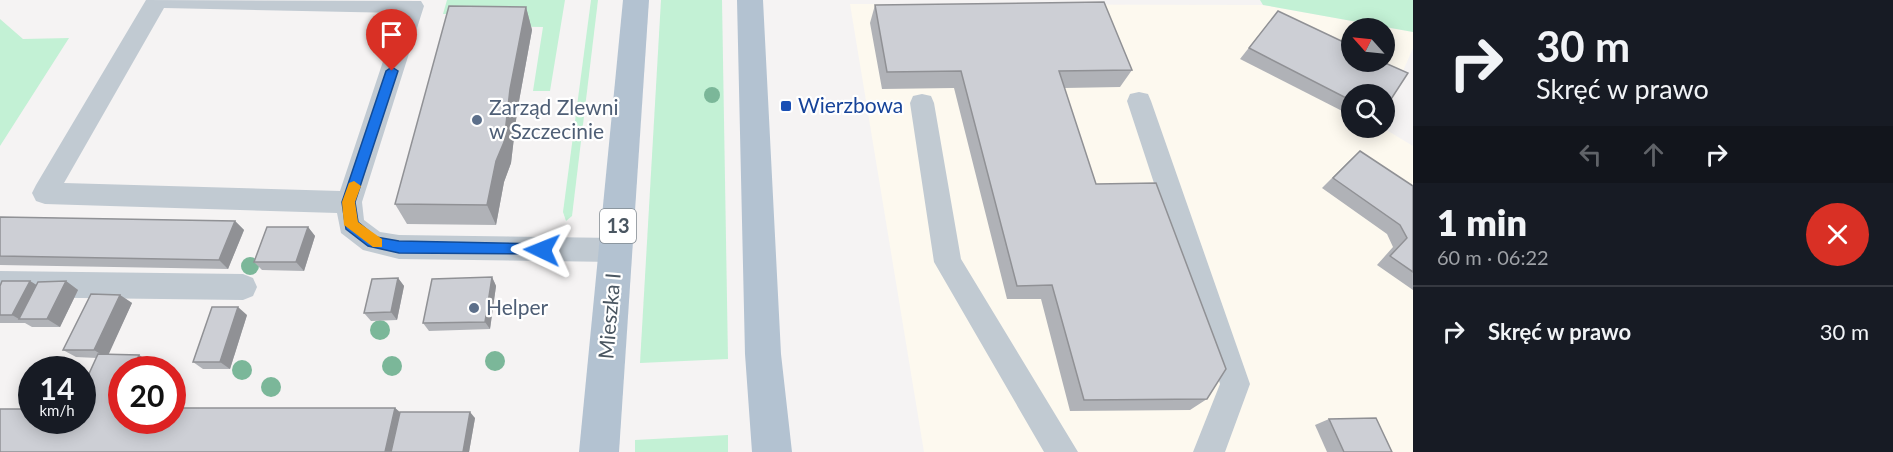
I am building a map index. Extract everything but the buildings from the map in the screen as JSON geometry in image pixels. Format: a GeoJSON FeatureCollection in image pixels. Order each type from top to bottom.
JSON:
{"type":"FeatureCollection","features":[{"type":"Feature","properties":{"kind":"main road","name":"Mieszka I"},"geometry":{"type":"LineString","coordinates":[[599,452],[636,0]]}},
{"type":"Feature","properties":{"kind":"main road"},"geometry":{"type":"LineString","coordinates":[[750,0],[763,354],[772,452]]}},
{"type":"Feature","properties":{"kind":"lane"},"geometry":{"type":"LineString","coordinates":[[349,202],[45,193],[157,0],[413,6],[349,202],[351,225],[373,242],[399,247],[616,250]]}},
{"type":"Feature","properties":{"kind":"lane"},"geometry":{"type":"LineString","coordinates":[[1140,101],[1235,384],[1209,452]]}},
{"type":"Feature","properties":{"kind":"lane"},"geometry":{"type":"LineString","coordinates":[[922,103],[948,262],[1062,452]]}},
{"type":"Feature","properties":{"kind":"lane"},"geometry":{"type":"LineString","coordinates":[[0,284],[243,287]]}},
{"type":"Feature","properties":{"kind":"shaded area"},"geometry":{"type":"Polygon","coordinates":[[[850,4],[1263,5],[1341,19],[1341,72],[1395,72],[1395,29],[1413,32],[1413,48],[1395,89],[1395,84],[1341,84],[1341,138],[1395,138],[1395,135],[1413,146],[1413,452],[924,452],[850,4]]]}},
{"type":"Feature","properties":{"kind":"green space"},"geometry":{"type":"Polygon","coordinates":[[[447,0],[565,0],[550,91],[533,91],[543,27],[460,26],[462,14],[443,14],[447,0]]]}},
{"type":"Feature","properties":{"kind":"green space"},"geometry":{"type":"Polygon","coordinates":[[[591,0],[598,0],[572,216],[566,221],[563,212],[591,0]]]}},
{"type":"Feature","properties":{"kind":"green space"},"geometry":{"type":"Polygon","coordinates":[[[661,0],[722,0],[728,359],[640,363],[661,0]]]}},
{"type":"Feature","properties":{"kind":"green space"},"geometry":{"type":"Polygon","coordinates":[[[1260,0],[1413,0],[1413,32],[1395,29],[1395,18],[1341,19],[1263,5],[1260,0]]]}},
{"type":"Feature","properties":{"kind":"green space"},"geometry":{"type":"Polygon","coordinates":[[[0,19],[23,39],[69,38],[0,146],[0,19]]]}},
{"type":"Feature","properties":{"kind":"green space"},"geometry":{"type":"Polygon","coordinates":[[[728,435],[728,452],[635,452],[635,440],[728,435]]]}},
{"type":"Feature","properties":{"kind":"slow traffic"},"geometry":{"type":"LineString","coordinates":[[354,186],[349,202],[351,225],[377,243]]}},
{"type":"Feature","properties":{"kind":"place","name":"Wierzbowa"},"geometry":{"type":"Point","coordinates":[786,106]}},
{"type":"Feature","properties":{"kind":"place","name":"Zarząd Zlewni w Szczecinie"},"geometry":{"type":"Point","coordinates":[477,120]}},
{"type":"Feature","properties":{"kind":"place","name":"Helper"},"geometry":{"type":"Point","coordinates":[474,308]}},
{"type":"Feature","properties":{"kind":"route"},"geometry":{"type":"LineString","coordinates":[[392,71],[349,202],[351,225],[373,242],[399,247],[542,250]]}}]}
